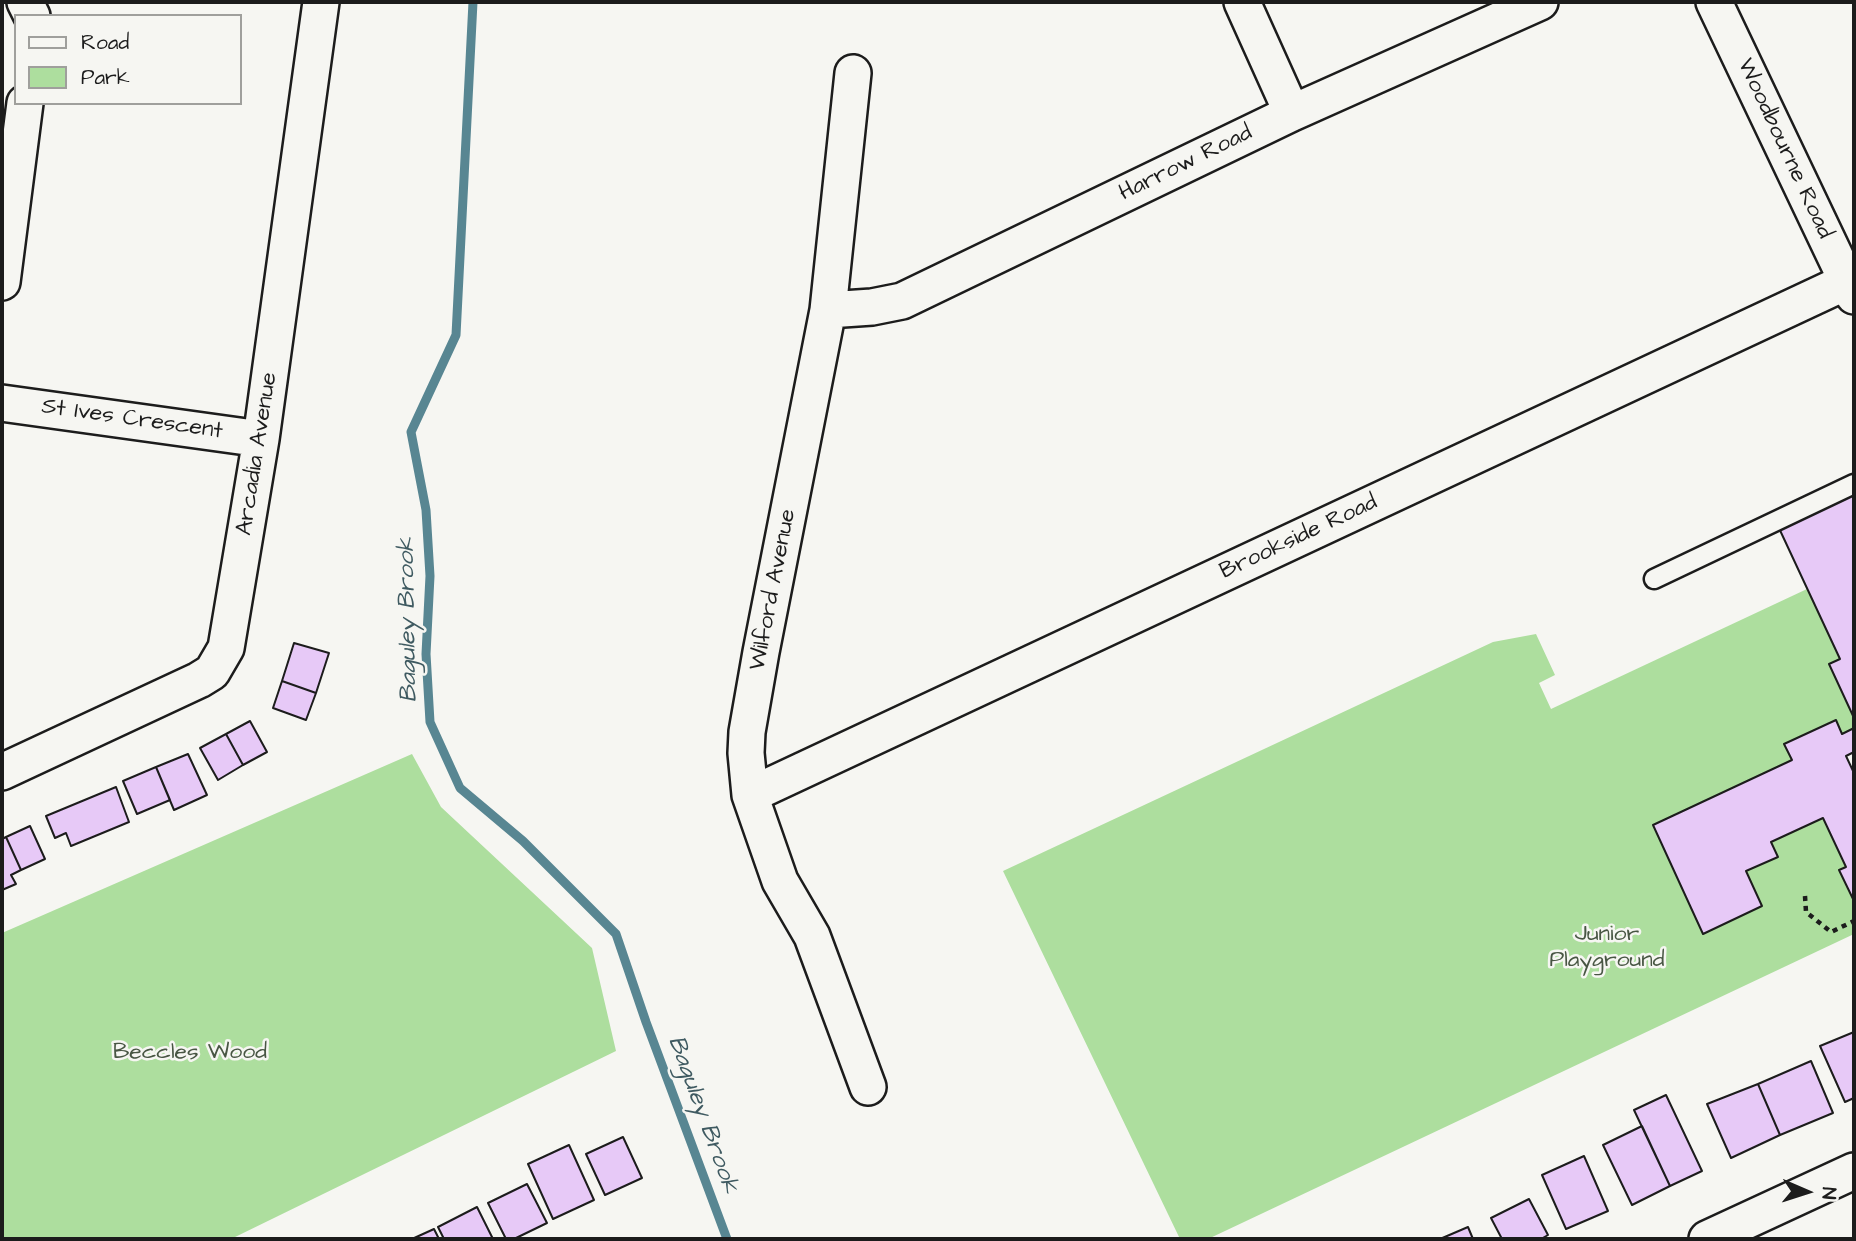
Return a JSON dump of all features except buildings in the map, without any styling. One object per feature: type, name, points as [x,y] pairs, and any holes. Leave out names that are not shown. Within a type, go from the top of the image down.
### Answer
[{"type":"street","name":"Arcadia Avenue","points":[[2,772],[199,680],[212,672],[226,648],[261,439],[321,2]]},
{"type":"street","points":[[1242,2],[1292,113]]},
{"type":"street","name":"Harrow Road","points":[[828,310],[872,307],[902,301],[1292,113],[1540,2]]},
{"type":"street","name":"Woodbourne Road","points":[[1714,2],[1852,285]]},
{"type":"street","name":"Wilford Avenue","points":[[853,73],[828,310],[752,703],[746,753],[750,795],[780,881],[803,919],[819,953],[868,1087]]},
{"type":"street","points":[[2,282],[25,105]]},
{"type":"street","name":"Brookside Road","points":[[750,795],[1852,285]]},
{"type":"street","name":"St Ives Crescent","points":[[2,403],[261,439]]},
{"type":"street","points":[[1707,1239],[1854,1171]]},
{"type":"lane","points":[[1654,579],[1854,484]]},
{"type":"path","points":[[1805,896],[1806,912],[1831,932],[1854,921]]},
{"type":"green space","name":"Junior Playground","points":[[1807,589],[1840,659],[1829,664],[1854,718],[1854,728],[1842,734],[1785,745],[1792,760],[1653,825],[1704,934],[1762,906],[1746,871],[1777,857],[1771,842],[1823,818],[1846,867],[1839,870],[1854,901],[1854,934],[1208,1239],[1180,1239],[1003,871],[1493,642],[1536,634],[1555,675],[1539,683],[1551,709]]},
{"type":"green space","name":"Beccles Wood","points":[[412,754],[441,807],[592,948],[616,1051],[231,1239],[2,1239],[2,933]]},
{"type":"waterway","name":"Baguley Brook","points":[[473,2],[456,335],[411,432],[426,510],[430,576],[426,654],[430,722],[460,788],[523,841],[616,934],[727,1239]]}]
